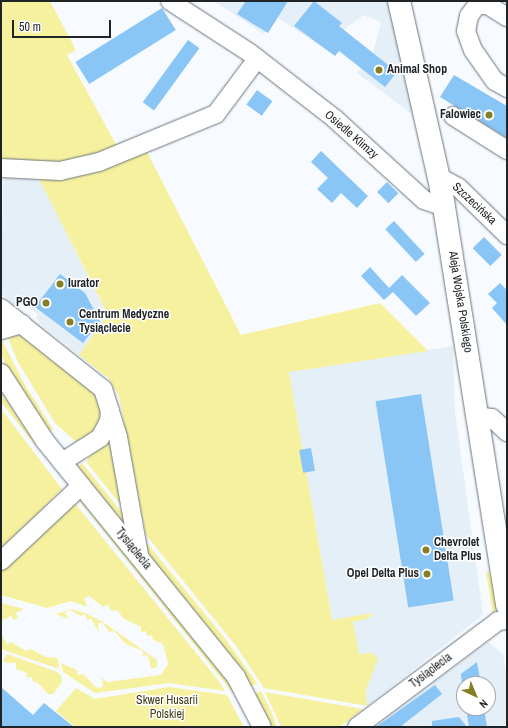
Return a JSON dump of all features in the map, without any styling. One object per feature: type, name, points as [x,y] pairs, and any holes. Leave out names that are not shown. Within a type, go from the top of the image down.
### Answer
[{"type":"main road","name":"Aleja Wojska Polskiego","points":[[399,1],[440,177],[507,605]]},
{"type":"street","name":"Osiedle Klimzy","points":[[170,1],[257,59],[335,119],[424,200],[444,207]]},
{"type":"street","points":[[507,17],[488,5],[477,5],[469,16],[466,31],[473,50],[495,81],[507,88]]},
{"type":"street","points":[[1,168],[60,171],[99,162],[216,114],[257,59]]},
{"type":"street","points":[[453,116],[507,150]]},
{"type":"street","name":"Szczecińska","points":[[440,177],[458,187],[506,231]]},
{"type":"street","points":[[1,308],[98,383],[110,410],[134,519],[138,555]]},
{"type":"street","points":[[1,330],[22,324]]},
{"type":"street","name":"Tysiąclecia","points":[[1,373],[26,416],[236,677],[262,727]]},
{"type":"street","points":[[62,462],[100,438],[108,426],[110,410]]},
{"type":"street","points":[[477,416],[492,418],[507,432]]},
{"type":"street","points":[[1,561],[81,486]]},
{"type":"street","name":"Tysiąclecia","points":[[357,727],[498,621],[507,620]]},
{"type":"shaded area","points":[[214,1],[387,1],[414,112],[410,113],[357,73],[373,53],[381,22],[364,15],[347,27],[328,51],[275,16],[264,34]]},
{"type":"shaded area","points":[[37,175],[108,316],[79,355],[45,328],[36,318],[38,315],[21,301],[14,305],[1,293],[3,179]]},
{"type":"shaded area","points":[[453,346],[455,412],[483,615],[367,706],[332,620],[289,372]]},
{"type":"shaded area","points":[[488,642],[503,654],[507,680],[507,727],[374,727]]},
{"type":"green space","points":[[1,1],[50,1],[76,50],[67,55],[119,150],[52,168],[11,159],[1,160]]},
{"type":"green space","points":[[145,148],[241,335],[380,303],[428,351],[289,372],[332,620],[372,613],[370,618],[353,622],[359,654],[373,653],[378,659],[366,690],[367,706],[264,688],[236,646],[146,535],[119,397],[109,379],[79,355],[108,315],[37,175]]},
{"type":"green space","points":[[16,331],[95,391],[103,415],[94,433],[76,442],[55,423],[18,362],[8,338],[9,332]]},
{"type":"green space","points":[[1,338],[25,385],[53,429],[48,433],[8,370],[1,354]]},
{"type":"green space","points":[[1,392],[37,443],[35,445],[1,402]]},
{"type":"green space","points":[[1,409],[62,489],[1,550]]},
{"type":"green space","points":[[111,440],[129,515],[87,463],[88,458]]},
{"type":"green space","points":[[82,463],[125,516],[128,531],[77,467]]},
{"type":"green space","points":[[83,499],[220,669],[237,693],[233,693],[79,500]]},
{"type":"green space","points":[[73,501],[218,680],[225,691],[169,683],[95,693],[63,672],[61,663],[77,670],[78,675],[83,674],[97,688],[103,687],[102,678],[107,682],[161,675],[168,664],[163,644],[153,640],[152,635],[147,636],[146,631],[141,632],[141,627],[124,619],[117,610],[111,611],[108,605],[103,607],[89,596],[84,598],[87,607],[71,601],[47,608],[1,595],[1,571],[6,564]]},
{"type":"green space","points":[[142,537],[224,637],[257,683],[251,687],[151,559]]},
{"type":"green space","points":[[489,571],[498,605],[493,614],[486,572]]},
{"type":"green space","points":[[1,603],[24,609],[16,613],[18,618],[14,620],[11,616],[1,621]]},
{"type":"green space","points":[[71,609],[85,613],[103,622],[157,660],[157,667],[151,669],[148,655],[143,656],[143,651],[126,644],[114,631],[109,632],[103,623],[98,623],[99,633],[91,618],[87,620],[85,614],[80,616],[71,610],[65,612],[68,619],[56,614]]},
{"type":"green space","points":[[1,634],[7,644],[11,642],[26,651],[31,649],[46,657],[58,658],[59,669],[1,649]]},
{"type":"green space","points":[[7,654],[55,671],[61,675],[62,682],[53,694],[48,694],[37,682],[33,682],[32,677],[27,678],[27,673],[16,669],[16,663],[6,663],[3,660]]},
{"type":"green space","name":"Skwer Husarii Polskiej","points":[[169,687],[227,695],[244,727],[75,727],[56,711],[76,688],[95,699]]},
{"type":"green space","points":[[261,691],[277,727],[270,727],[255,694]]},
{"type":"green space","points":[[265,692],[363,709],[340,727],[281,727]]},
{"type":"building","points":[[246,1],[288,1],[268,33],[237,14]]},
{"type":"building","points":[[314,1],[342,23],[339,26],[397,72],[385,87],[339,51],[335,56],[294,26]]},
{"type":"building","points":[[162,8],[176,30],[89,84],[75,62]]},
{"type":"building","points":[[188,40],[199,48],[154,111],[143,102]]},
{"type":"building","name":"Falowiec","points":[[454,75],[507,106],[507,138],[440,97]]},
{"type":"building","points":[[257,90],[272,101],[262,116],[246,105]]},
{"type":"building","points":[[321,151],[368,196],[357,208],[341,193],[332,203],[317,189],[328,178],[311,162]]},
{"type":"building","points":[[387,182],[398,193],[388,203],[377,192]]},
{"type":"building","points":[[394,221],[425,254],[416,262],[385,229]]},
{"type":"building","points":[[484,237],[502,255],[490,266],[473,248]]},
{"type":"building","points":[[370,267],[389,288],[402,275],[430,303],[416,316],[393,292],[384,300],[361,276]]},
{"type":"building","points":[[60,274],[85,293],[100,321],[83,343],[35,307]]},
{"type":"building","points":[[500,283],[507,290],[507,325],[492,308],[497,303],[488,294]]},
{"type":"building","points":[[421,394],[454,600],[408,608],[376,401]]},
{"type":"building","points":[[311,448],[315,471],[303,473],[299,450]]},
{"type":"building","points":[[477,662],[480,676],[461,676],[461,674]]},
{"type":"building","points":[[435,685],[442,694],[400,727],[376,727]]},
{"type":"building","points":[[1,687],[33,715],[44,703],[74,727],[1,727]]},
{"type":"building","points":[[467,716],[485,716],[487,727],[469,727]]},
{"type":"building","points":[[459,717],[467,727],[432,727],[432,721]]},
{"type":"place","name":"Animal Shop","points":[[379,70]]},
{"type":"place","name":"Falowiec","points":[[489,115]]},
{"type":"place","name":"Iurator","points":[[60,284]]},
{"type":"place","name":"PGO","points":[[46,303]]},
{"type":"place","name":"Centrum Medyczne Tysiąclecie","points":[[70,322]]},
{"type":"place","name":"Chevrolet Delta Plus","points":[[426,550]]},
{"type":"place","name":"Opel Delta Plus","points":[[427,574]]}]
